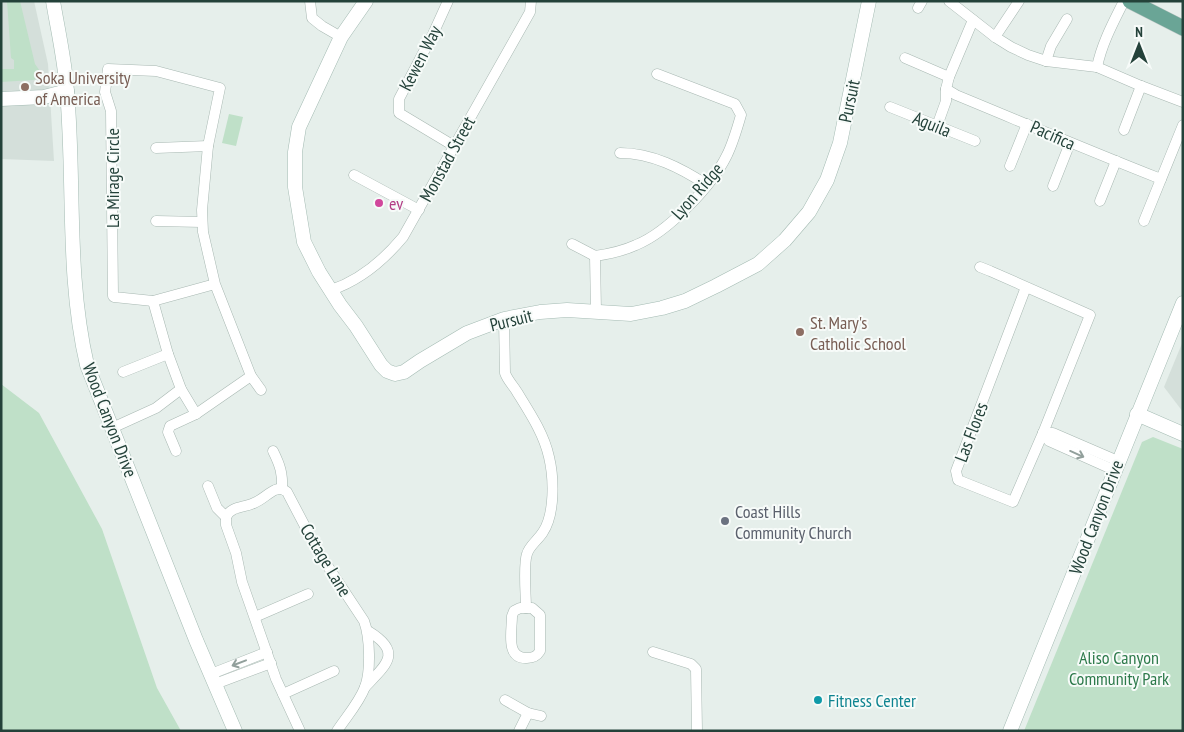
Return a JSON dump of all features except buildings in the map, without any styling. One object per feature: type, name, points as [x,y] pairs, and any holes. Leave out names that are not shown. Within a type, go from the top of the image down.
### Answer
[{"type":"main road","points":[[1130,1],[1183,28]]},
{"type":"street","name":"Wood Canyon Drive","points":[[53,1],[67,91],[75,276],[79,322],[87,365],[235,731]]},
{"type":"street","points":[[310,1],[312,18],[322,26],[341,36]]},
{"type":"street","name":"Pursuit","points":[[366,1],[341,36],[298,127],[295,152],[295,187],[304,242],[330,290],[381,365],[387,371],[395,374],[404,372],[433,352],[467,333],[504,319],[540,312],[567,310],[631,314],[662,308],[684,301],[758,264],[785,240],[809,212],[827,180],[840,143],[869,1]]},
{"type":"street","name":"Kewen Way","points":[[448,1],[399,99],[400,113],[454,146]]},
{"type":"street","name":"Monstad Street","points":[[330,290],[347,284],[368,271],[388,254],[403,237],[530,12],[531,1]]},
{"type":"street","points":[[995,36],[1019,1]]},
{"type":"street","points":[[1097,67],[1107,34],[1124,1]]},
{"type":"street","points":[[953,2],[973,20],[1011,47],[1046,62],[1097,67],[1183,102]]},
{"type":"street","points":[[1046,62],[1051,46],[1067,19]]},
{"type":"street","points":[[937,126],[946,101],[949,77],[973,20]]},
{"type":"street","points":[[905,58],[949,77]]},
{"type":"street","name":"La Mirage Circle","points":[[153,301],[114,298],[112,294],[111,111],[105,92],[108,69],[156,71],[220,88],[208,146],[202,222],[215,284],[251,376],[261,390]]},
{"type":"street","name":"Lyon Ridge","points":[[595,256],[617,252],[637,245],[657,234],[685,209],[707,185],[727,156],[741,115],[735,104],[657,74]]},
{"type":"street","points":[[1124,130],[1141,86]]},
{"type":"street","name":"Pacifica","points":[[946,90],[1070,143],[1161,179]]},
{"type":"street","points":[[1,93],[67,91]]},
{"type":"street","points":[[1,99],[44,97],[67,91]]},
{"type":"street","name":"Aguila","points":[[890,107],[975,141]]},
{"type":"street","points":[[1010,166],[1027,124]]},
{"type":"street","points":[[1144,221],[1183,125]]},
{"type":"street","points":[[1053,186],[1070,143]]},
{"type":"street","points":[[156,148],[208,146]]},
{"type":"street","points":[[620,153],[634,153],[668,163],[707,185]]},
{"type":"street","points":[[1100,202],[1116,161]]},
{"type":"street","points":[[354,175],[419,210]]},
{"type":"street","points":[[156,221],[202,222]]},
{"type":"street","points":[[572,244],[595,256],[596,311]]},
{"type":"street","name":"Las Flores","points":[[980,266],[1090,316],[1013,502],[958,480],[956,471],[1026,287]]},
{"type":"street","points":[[196,414],[181,388],[168,354],[153,301],[215,284]]},
{"type":"street","name":"Wood Canyon Drive","points":[[1010,731],[1183,303]]},
{"type":"street","points":[[504,319],[505,373],[542,434],[552,474],[552,498],[549,521],[527,554],[525,566],[526,608]]},
{"type":"street","points":[[122,372],[168,354]]},
{"type":"street","points":[[176,451],[168,432],[170,426],[196,414],[251,376]]},
{"type":"street","points":[[112,428],[156,408],[181,388]]},
{"type":"street","points":[[1137,414],[1183,434]]},
{"type":"street","points":[[1043,433],[1054,433],[1116,466]]},
{"type":"street","points":[[273,452],[281,466],[283,477],[282,489],[274,490],[257,502],[228,512],[226,524],[236,553],[242,582],[267,652],[300,731]]},
{"type":"street","points":[[208,486],[217,508],[226,517]]},
{"type":"street","name":"Cottage Lane","points":[[282,489],[287,492],[319,553],[364,621],[368,631],[369,644],[365,687]]},
{"type":"street","name":"Cottage Lane","points":[[255,617],[308,594]]},
{"type":"street","points":[[526,608],[532,608],[540,615],[540,651],[537,656],[531,658],[516,656],[512,650],[512,616],[514,611],[526,608]]},
{"type":"street","name":"Cottage Lane","points":[[336,730],[365,687],[388,661],[389,653],[387,646],[382,639],[368,631]]},
{"type":"street","points":[[213,679],[267,652]]},
{"type":"street","points":[[652,652],[691,664],[696,669],[697,731]]},
{"type":"street","points":[[213,679],[271,663]]},
{"type":"street","points":[[283,694],[334,671]]},
{"type":"street","points":[[505,700],[528,714],[541,716]]},
{"type":"street","points":[[519,731],[528,714]]},
{"type":"shaded area","name":"Soka University of America","points":[[1,1],[34,1],[48,64],[54,161],[1,159]]},
{"type":"shaded area","points":[[1183,341],[1183,412],[1164,387]]},
{"type":"green space","points":[[7,1],[20,1],[35,64],[42,74],[39,78],[1,82],[1,69],[14,69],[14,60],[11,58]]},
{"type":"green space","points":[[229,114],[243,117],[236,146],[222,143]]},
{"type":"green space","points":[[1,384],[39,413],[102,529],[157,688],[181,731],[1,731]]},
{"type":"green space","name":"Aliso Canyon Community Park","points":[[1153,437],[1183,449],[1183,731],[1024,731],[1142,442]]},
{"type":"place","name":"Soka University of America","points":[[25,87]]},
{"type":"place","name":"ev","points":[[379,203]]},
{"type":"place","name":"St. Mary's Catholic School","points":[[800,332]]},
{"type":"place","name":"Coast Hills Community Church","points":[[725,521]]},
{"type":"place","name":"Fitness Center","points":[[818,700]]}]
